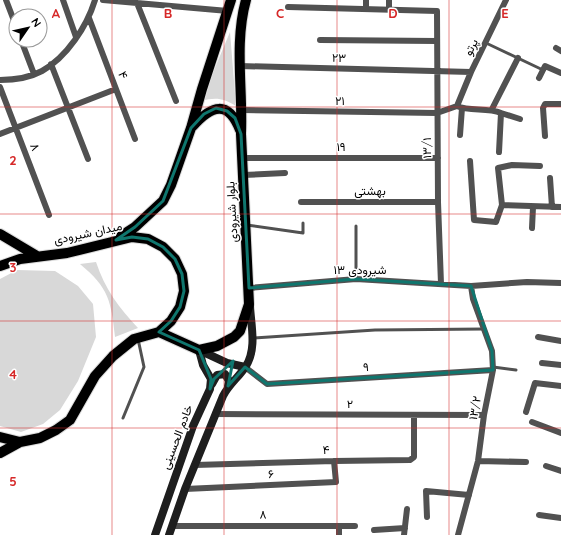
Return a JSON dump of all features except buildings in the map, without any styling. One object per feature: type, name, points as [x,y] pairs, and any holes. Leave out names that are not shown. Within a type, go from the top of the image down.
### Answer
[{"type":"main road","points":[[116,240],[135,227],[163,201],[191,128],[231,0]]},
{"type":"main road","name":"بلوار شیرودی","points":[[199,350],[217,346],[234,337],[240,330],[249,304],[241,134],[242,110],[240,66],[240,31],[246,0]]},
{"type":"main road","points":[[191,128],[204,114],[216,108],[227,111],[235,118],[241,134]]},
{"type":"main road","points":[[0,234],[37,256]]},
{"type":"main road","name":"میدان شیرودی","points":[[0,266],[20,258],[66,253],[132,237],[148,239],[163,247],[175,259],[182,274],[182,296],[180,307],[172,321],[159,332],[134,339],[113,356],[95,376],[70,420],[56,430],[40,438],[20,442],[0,437]]},
{"type":"main road","points":[[170,535],[185,489],[215,414],[228,386],[245,367],[251,357],[253,338],[249,304]]},
{"type":"main road","points":[[159,332],[227,363],[245,367]]},
{"type":"main road","points":[[199,350],[203,365],[211,379],[210,388]]},
{"type":"main road","name":"خادم الحسینی","points":[[155,535],[193,426],[214,379],[221,374],[228,377],[228,386]]},
{"type":"main road","points":[[0,453],[20,442]]},
{"type":"street","points":[[63,0],[76,38]]},
{"type":"street","points":[[0,80],[25,78],[51,64],[76,38],[89,18],[95,0]]},
{"type":"street","points":[[102,0],[228,11]]},
{"type":"street","points":[[366,0],[366,9]]},
{"type":"street","points":[[288,7],[389,10],[389,0]]},
{"type":"street","name":"پرتو","points":[[460,135],[460,107],[471,72],[506,0]]},
{"type":"street","points":[[137,3],[176,101]]},
{"type":"street","name":"۱۳/۱","points":[[389,10],[437,11],[438,202],[441,284]]},
{"type":"street","name":"۴","points":[[89,18],[135,139]]},
{"type":"street","points":[[320,40],[437,41]]},
{"type":"street","points":[[24,48],[34,74]]},
{"type":"street","points":[[492,110],[518,58]]},
{"type":"street","points":[[51,64],[88,159]]},
{"type":"street","name":"۲۳","points":[[240,66],[471,72]]},
{"type":"street","points":[[539,78],[545,66],[561,73]]},
{"type":"street","name":"۸","points":[[0,87],[49,215]]},
{"type":"street","points":[[0,134],[116,89]]},
{"type":"street","points":[[545,136],[543,108],[545,104],[561,104]]},
{"type":"street","points":[[437,113],[460,107],[492,110],[520,119]]},
{"type":"street","name":"۲۱","points":[[242,110],[437,113]]},
{"type":"street","points":[[500,152],[501,113]]},
{"type":"street","name":"۱۹","points":[[243,158],[438,158]]},
{"type":"street","points":[[470,161],[474,220],[496,222],[502,205],[498,168],[512,165],[540,166]]},
{"type":"street","points":[[243,175],[285,173]]},
{"type":"street","points":[[550,178],[552,207]]},
{"type":"street","name":"بهشتی","points":[[301,202],[438,202]]},
{"type":"street","points":[[502,205],[561,208]]},
{"type":"street","points":[[532,228],[533,207]]},
{"type":"street","name":"شیرودی ۱۳","points":[[249,288],[356,279],[471,286],[527,282],[561,283]]},
{"type":"street","name":"۱۳/۲","points":[[458,535],[478,461],[484,415],[493,369],[492,351],[473,299],[471,286]]},
{"type":"street","points":[[538,337],[561,341]]},
{"type":"street","points":[[542,363],[561,365]]},
{"type":"street","name":"۹","points":[[245,367],[267,384],[493,369]]},
{"type":"street","points":[[526,412],[535,382],[561,386]]},
{"type":"street","name":"۲","points":[[215,414],[414,416],[484,415]]},
{"type":"street","name":"۴","points":[[195,465],[412,459],[414,457],[414,416]]},
{"type":"street","points":[[532,422],[561,433]]},
{"type":"street","name":"۶","points":[[185,489],[336,482],[334,461]]},
{"type":"street","points":[[478,461],[526,462]]},
{"type":"street","points":[[546,466],[561,471]]},
{"type":"street","points":[[427,517],[426,490],[469,495]]},
{"type":"street","points":[[374,530],[405,532],[407,509]]},
{"type":"street","points":[[539,515],[561,518]]},
{"type":"street","name":"۸","points":[[172,526],[355,526]]},
{"type":"street","points":[[339,526],[339,535]]},
{"type":"lane","points":[[486,43],[544,70]]},
{"type":"lane","points":[[246,225],[302,233],[303,223]]},
{"type":"lane","points":[[356,226],[356,279]]},
{"type":"lane","points":[[253,338],[375,330],[484,329]]},
{"type":"lane","points":[[123,418],[144,367],[138,338]]},
{"type":"lane","points":[[493,369],[516,370]]},
{"type":"highlighted area","points":[[216,108],[227,111],[235,118],[241,134],[249,288],[356,279],[471,286],[492,351],[493,370],[267,384],[245,367],[228,386],[233,361],[214,379],[210,389],[211,379],[199,350],[159,332],[171,321],[180,307],[184,291],[182,274],[175,259],[163,247],[148,239],[132,237],[116,240],[135,227],[163,201],[191,128],[204,114]]},
{"type":"shaded area","points":[[230,32],[236,106],[219,99],[201,101]]},
{"type":"shaded area","points":[[96,262],[113,298],[138,328],[115,337],[112,314],[107,296],[97,280],[80,264]]},
{"type":"shaded area","points":[[17,270],[55,271],[78,286],[93,304],[96,337],[78,381],[60,410],[43,424],[21,432],[0,426],[0,279]]}]
